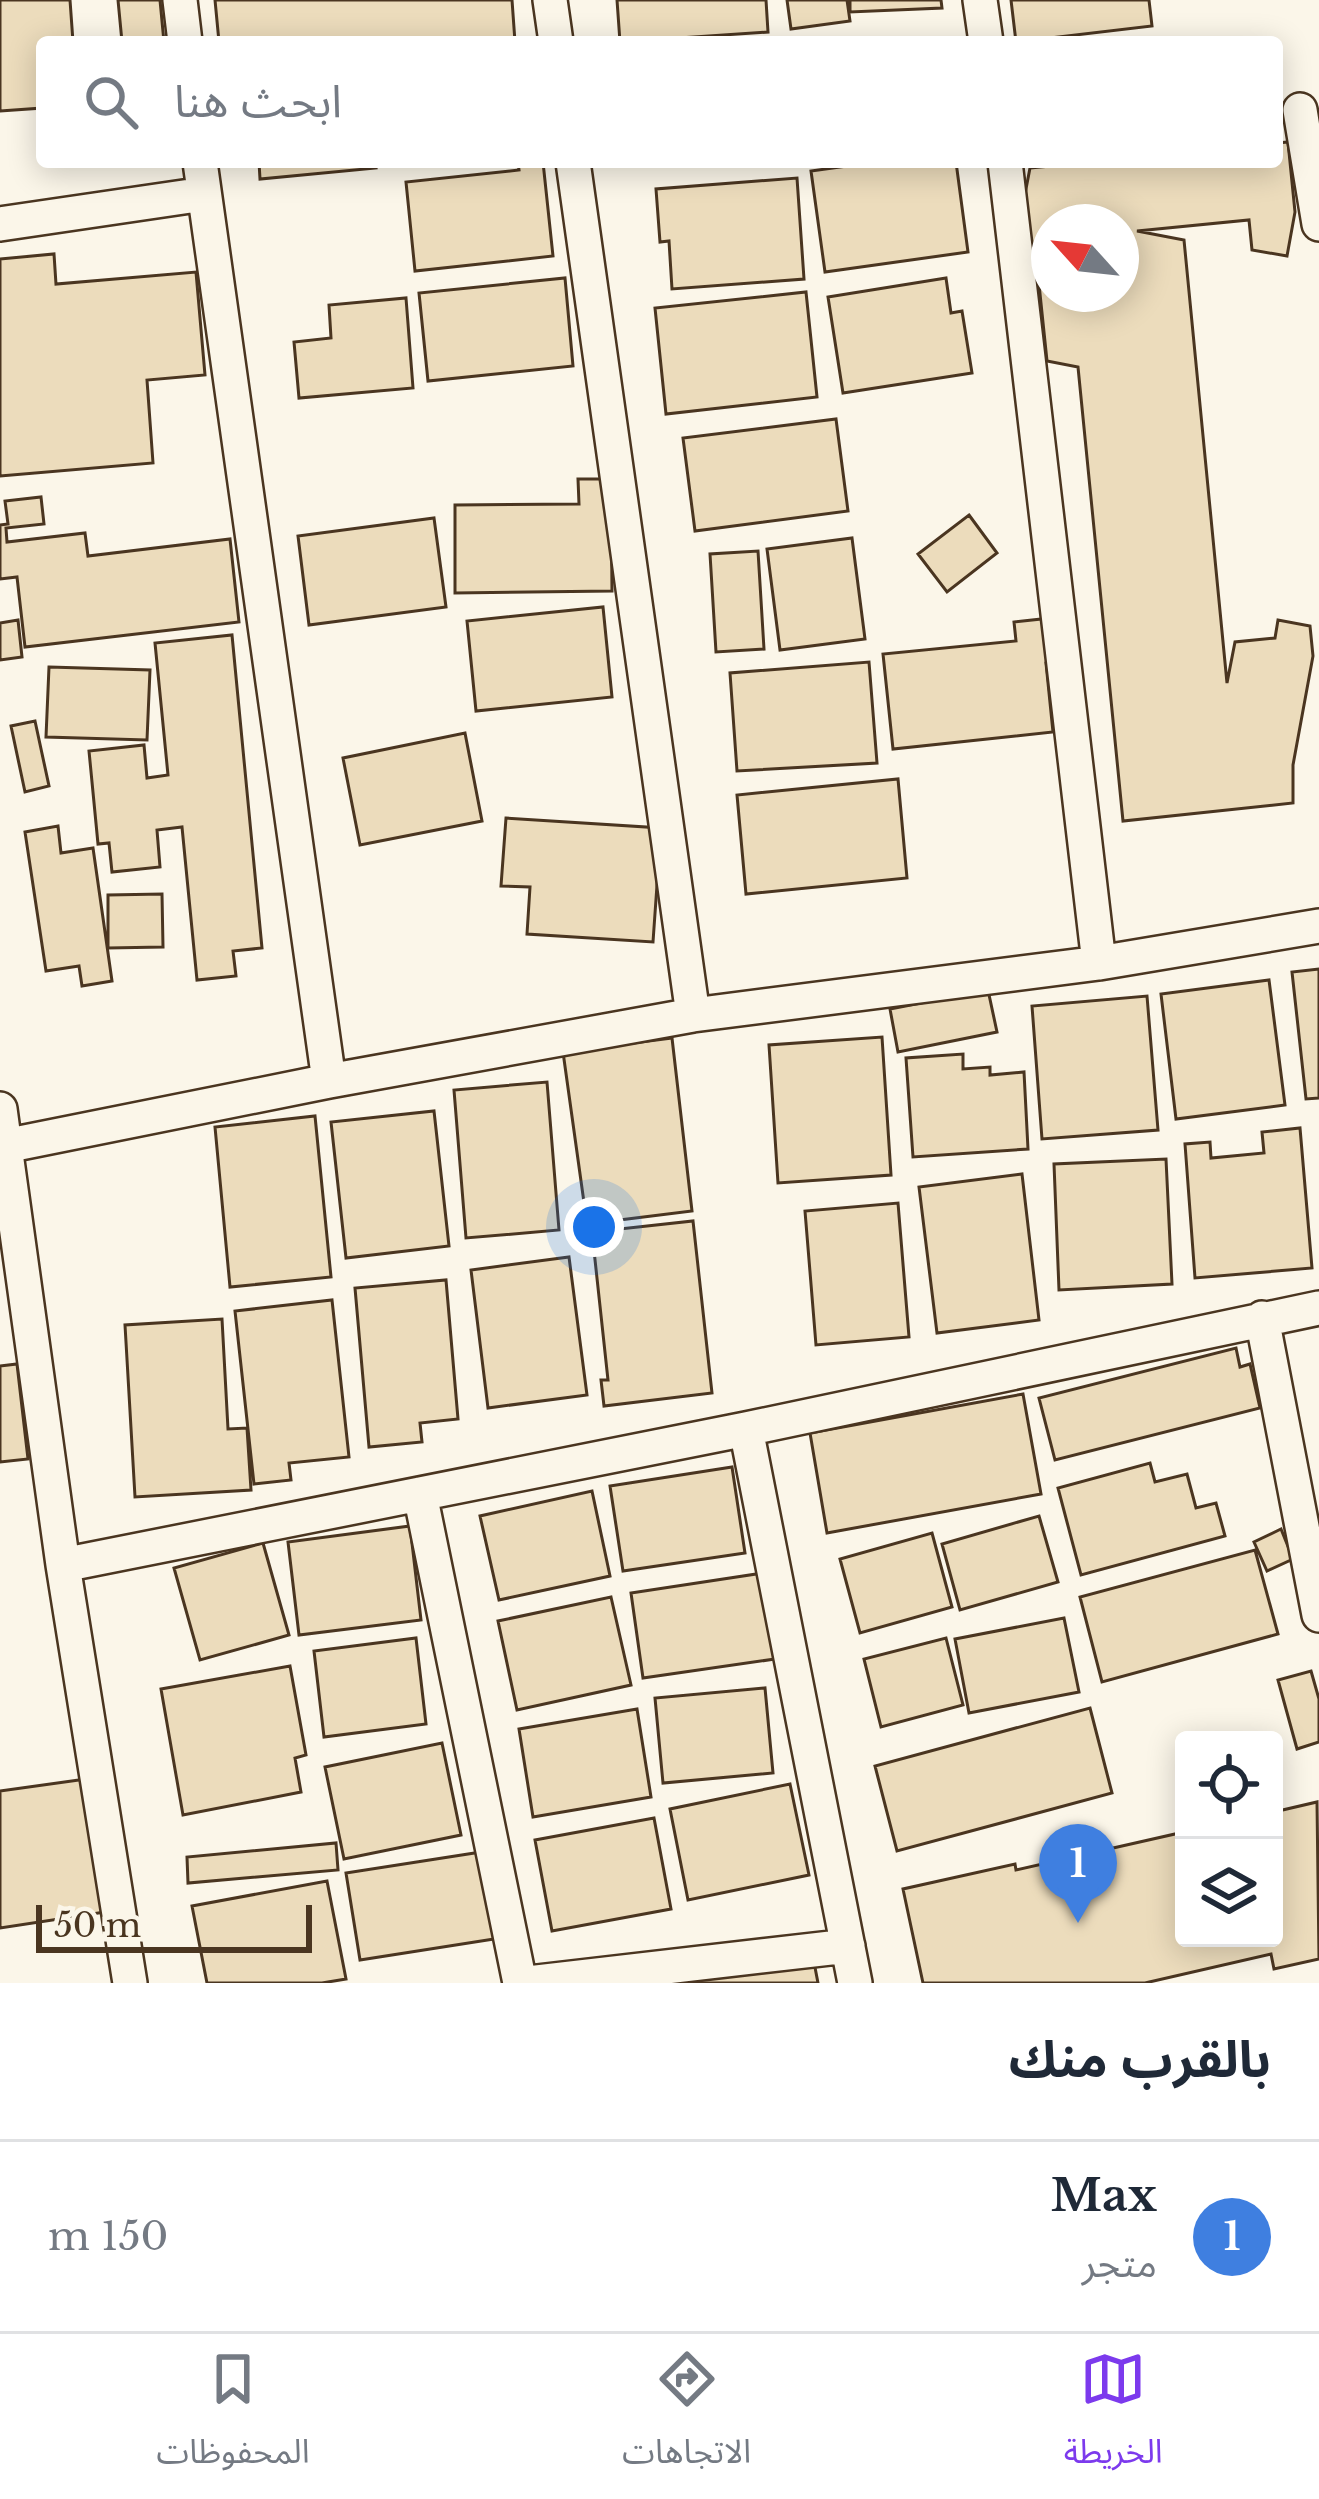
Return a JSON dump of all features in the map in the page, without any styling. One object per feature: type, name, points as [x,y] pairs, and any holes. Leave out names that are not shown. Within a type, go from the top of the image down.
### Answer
[{"type":"street","points":[[180,0],[184,36]]},
{"type":"street","points":[[550,0],[555,36]]},
{"type":"street","points":[[980,0],[985,36]]},
{"type":"street","points":[[1299,110],[1319,224]]},
{"type":"street","points":[[574,168],[693,1015]]},
{"type":"street","points":[[1006,168],[1100,962]]},
{"type":"street","points":[[0,224],[202,178],[329,1081]]},
{"type":"street","points":[[5,1146],[693,1015],[1100,962],[1319,926]]},
{"type":"street","points":[[0,1109],[63,1565],[130,1983]]},
{"type":"street","points":[[63,1565],[746,1429],[1319,1307]]},
{"type":"street","points":[[1262,1318],[1319,1615]]},
{"type":"street","points":[[746,1429],[855,1983]]},
{"type":"street","points":[[420,1495],[524,1983],[848,1946]]},
{"type":"building","points":[[0,0],[70,0],[73,36],[36,36],[36,108],[0,111]]},
{"type":"building","points":[[118,0],[160,0],[163,36],[121,36]]},
{"type":"building","points":[[215,0],[512,0],[515,36],[218,36]]},
{"type":"building","points":[[617,0],[766,0],[768,32],[620,36]]},
{"type":"building","points":[[787,0],[847,0],[850,21],[791,29]]},
{"type":"building","points":[[850,0],[941,0],[942,8],[850,12]]},
{"type":"building","points":[[1011,0],[1149,0],[1152,26],[1067,36],[1015,36]]},
{"type":"building","points":[[1283,142],[1288,142],[1295,212],[1287,256],[1252,250],[1249,220],[1139,231],[1139,204],[1031,204],[1031,249],[1025,194],[1030,168],[1283,168]]},
{"type":"building","points":[[259,168],[376,168],[260,179]]},
{"type":"building","points":[[544,168],[553,256],[415,271],[406,182]]},
{"type":"building","points":[[957,168],[968,252],[825,272],[811,171]]},
{"type":"building","points":[[797,178],[804,279],[672,289],[669,241],[660,242],[656,189]]},
{"type":"building","points":[[1139,231],[1184,240],[1227,683],[1235,642],[1275,638],[1278,620],[1310,626],[1313,656],[1293,765],[1293,803],[1123,821],[1078,367],[1047,361],[1042,312],[1139,312]]},
{"type":"building","points":[[54,254],[56,284],[196,272],[205,375],[147,380],[153,463],[0,476],[0,259]]},
{"type":"building","points":[[565,278],[573,366],[428,381],[419,293]]},
{"type":"building","points":[[946,278],[951,313],[962,311],[972,373],[843,393],[828,297]]},
{"type":"building","points":[[806,292],[817,397],[666,414],[655,308]]},
{"type":"building","points":[[406,298],[413,388],[299,398],[294,342],[331,338],[329,305]]},
{"type":"building","points":[[836,419],[848,511],[695,531],[683,438]]},
{"type":"building","points":[[578,479],[611,479],[612,591],[455,593],[455,505],[579,504]]},
{"type":"building","points":[[41,497],[44,524],[6,528],[7,542],[85,533],[88,556],[230,539],[239,622],[25,647],[17,577],[0,579],[0,525],[8,524],[5,501]]},
{"type":"building","points":[[969,515],[997,553],[947,592],[918,554]]},
{"type":"building","points":[[434,518],[446,607],[309,625],[298,536]]},
{"type":"building","points":[[852,538],[865,639],[780,650],[767,549]]},
{"type":"building","points":[[758,551],[764,649],[716,652],[710,554]]},
{"type":"building","points":[[603,607],[612,697],[476,711],[467,621]]},
{"type":"building","points":[[1051,618],[1056,662],[1046,663],[1053,732],[893,749],[883,654],[1016,641],[1014,622]]},
{"type":"building","points":[[18,620],[22,657],[0,660],[0,623]]},
{"type":"building","points":[[232,635],[262,948],[233,951],[236,976],[197,980],[182,827],[157,830],[160,867],[112,872],[109,843],[98,844],[89,751],[144,745],[147,778],[168,775],[155,643]]},
{"type":"building","points":[[869,662],[877,763],[737,771],[730,673]]},
{"type":"building","points":[[49,667],[150,670],[147,740],[46,737]]},
{"type":"building","points":[[35,721],[49,786],[25,792],[11,726]]},
{"type":"building","points":[[465,733],[482,821],[360,845],[343,758]]},
{"type":"building","points":[[898,779],[907,878],[746,894],[737,795]]},
{"type":"building","points":[[506,818],[661,828],[653,942],[527,934],[530,887],[501,886]]},
{"type":"building","points":[[58,826],[61,853],[93,848],[112,981],[82,986],[79,966],[46,971],[25,832]]},
{"type":"building","points":[[162,894],[163,947],[108,948],[108,895]]},
{"type":"building","points":[[1319,969],[1319,1098],[1306,1099],[1292,972]]},
{"type":"building","points":[[1269,980],[1285,1105],[1176,1119],[1161,994]]},
{"type":"building","points":[[988,990],[997,1032],[898,1052],[890,1009]]},
{"type":"building","points":[[1147,996],[1158,1130],[1042,1139],[1032,1006]]},
{"type":"building","points":[[882,1037],[891,1175],[778,1183],[769,1045]]},
{"type":"building","points":[[672,1038],[692,1211],[587,1224],[563,1052]]},
{"type":"building","points":[[963,1054],[963,1069],[990,1067],[990,1075],[1024,1072],[1028,1149],[913,1157],[906,1058]]},
{"type":"building","points":[[547,1082],[559,1230],[466,1238],[454,1090]]},
{"type":"building","points":[[434,1111],[449,1246],[346,1258],[331,1122]]},
{"type":"building","points":[[315,1116],[331,1277],[230,1287],[215,1127]]},
{"type":"building","points":[[1300,1128],[1312,1268],[1195,1278],[1185,1144],[1210,1142],[1211,1158],[1264,1153],[1262,1132]]},
{"type":"building","points":[[1166,1159],[1172,1284],[1059,1290],[1054,1164]]},
{"type":"building","points":[[1022,1174],[1039,1320],[937,1333],[919,1187]]},
{"type":"building","points":[[898,1203],[909,1337],[816,1345],[805,1211]]},
{"type":"building","points":[[693,1221],[712,1393],[604,1406],[601,1380],[608,1380],[592,1232]]},
{"type":"building","points":[[569,1257],[587,1395],[488,1408],[471,1270]]},
{"type":"building","points":[[446,1280],[458,1419],[420,1423],[422,1442],[369,1447],[355,1288]]},
{"type":"building","points":[[332,1300],[349,1457],[289,1463],[291,1480],[254,1484],[235,1311]]},
{"type":"building","points":[[222,1319],[228,1429],[247,1428],[251,1490],[135,1497],[125,1325]]},
{"type":"building","points":[[1236,1348],[1240,1367],[1250,1364],[1260,1408],[1055,1460],[1039,1398]]},
{"type":"building","points":[[17,1364],[28,1459],[0,1462],[0,1366]]},
{"type":"building","points":[[1023,1394],[1041,1494],[827,1533],[810,1433]]},
{"type":"building","points":[[1150,1463],[1155,1482],[1187,1474],[1196,1508],[1216,1503],[1225,1536],[1081,1575],[1058,1488]]},
{"type":"building","points":[[732,1467],[745,1553],[623,1571],[610,1486]]},
{"type":"building","points":[[592,1491],[610,1576],[499,1600],[480,1516]]},
{"type":"building","points":[[1039,1516],[1058,1582],[960,1610],[942,1544]]},
{"type":"building","points":[[410,1526],[421,1620],[299,1635],[288,1542]]},
{"type":"building","points":[[1281,1529],[1293,1559],[1267,1571],[1254,1542]]},
{"type":"building","points":[[932,1533],[952,1607],[860,1633],[840,1559]]},
{"type":"building","points":[[263,1543],[289,1635],[200,1660],[174,1568]]},
{"type":"building","points":[[1255,1550],[1278,1634],[1102,1682],[1080,1597]]},
{"type":"building","points":[[763,1573],[775,1659],[643,1678],[631,1593]]},
{"type":"building","points":[[611,1597],[631,1685],[517,1710],[498,1621]]},
{"type":"building","points":[[1064,1618],[1079,1692],[969,1713],[955,1639]]},
{"type":"building","points":[[416,1638],[426,1724],[324,1737],[314,1651]]},
{"type":"building","points":[[946,1638],[963,1705],[881,1727],[864,1659]]},
{"type":"building","points":[[290,1666],[306,1755],[295,1758],[301,1792],[183,1815],[161,1689]]},
{"type":"building","points":[[1311,1671],[1319,1699],[1319,1742],[1297,1749],[1278,1680]]},
{"type":"building","points":[[765,1688],[773,1773],[663,1783],[655,1698]]},
{"type":"building","points":[[1090,1708],[1112,1793],[897,1851],[875,1766]]},
{"type":"building","points":[[637,1709],[651,1797],[533,1817],[519,1729]]},
{"type":"building","points":[[442,1743],[461,1835],[344,1859],[325,1767]]},
{"type":"building","points":[[86,1779],[105,1912],[0,1928],[0,1791]]},
{"type":"building","points":[[790,1784],[809,1875],[688,1900],[670,1809]]},
{"type":"building","points":[[1317,1802],[1319,1959],[1274,1969],[1271,1954],[1145,1983],[923,1983],[903,1889],[1015,1864],[1016,1870],[1175,1834],[1175,1947],[1283,1947],[1283,1810]]},
{"type":"building","points":[[654,1818],[671,1909],[552,1931],[535,1840]]},
{"type":"building","points":[[336,1843],[338,1870],[188,1883],[187,1857]]},
{"type":"building","points":[[481,1852],[494,1939],[360,1960],[346,1873]]},
{"type":"building","points":[[327,1881],[346,1979],[207,1983],[192,1906]]},
{"type":"building","points":[[813,1957],[818,1983],[680,1983]]},
{"type":"place","name":"Max","points":[[1078,1923]]}]
